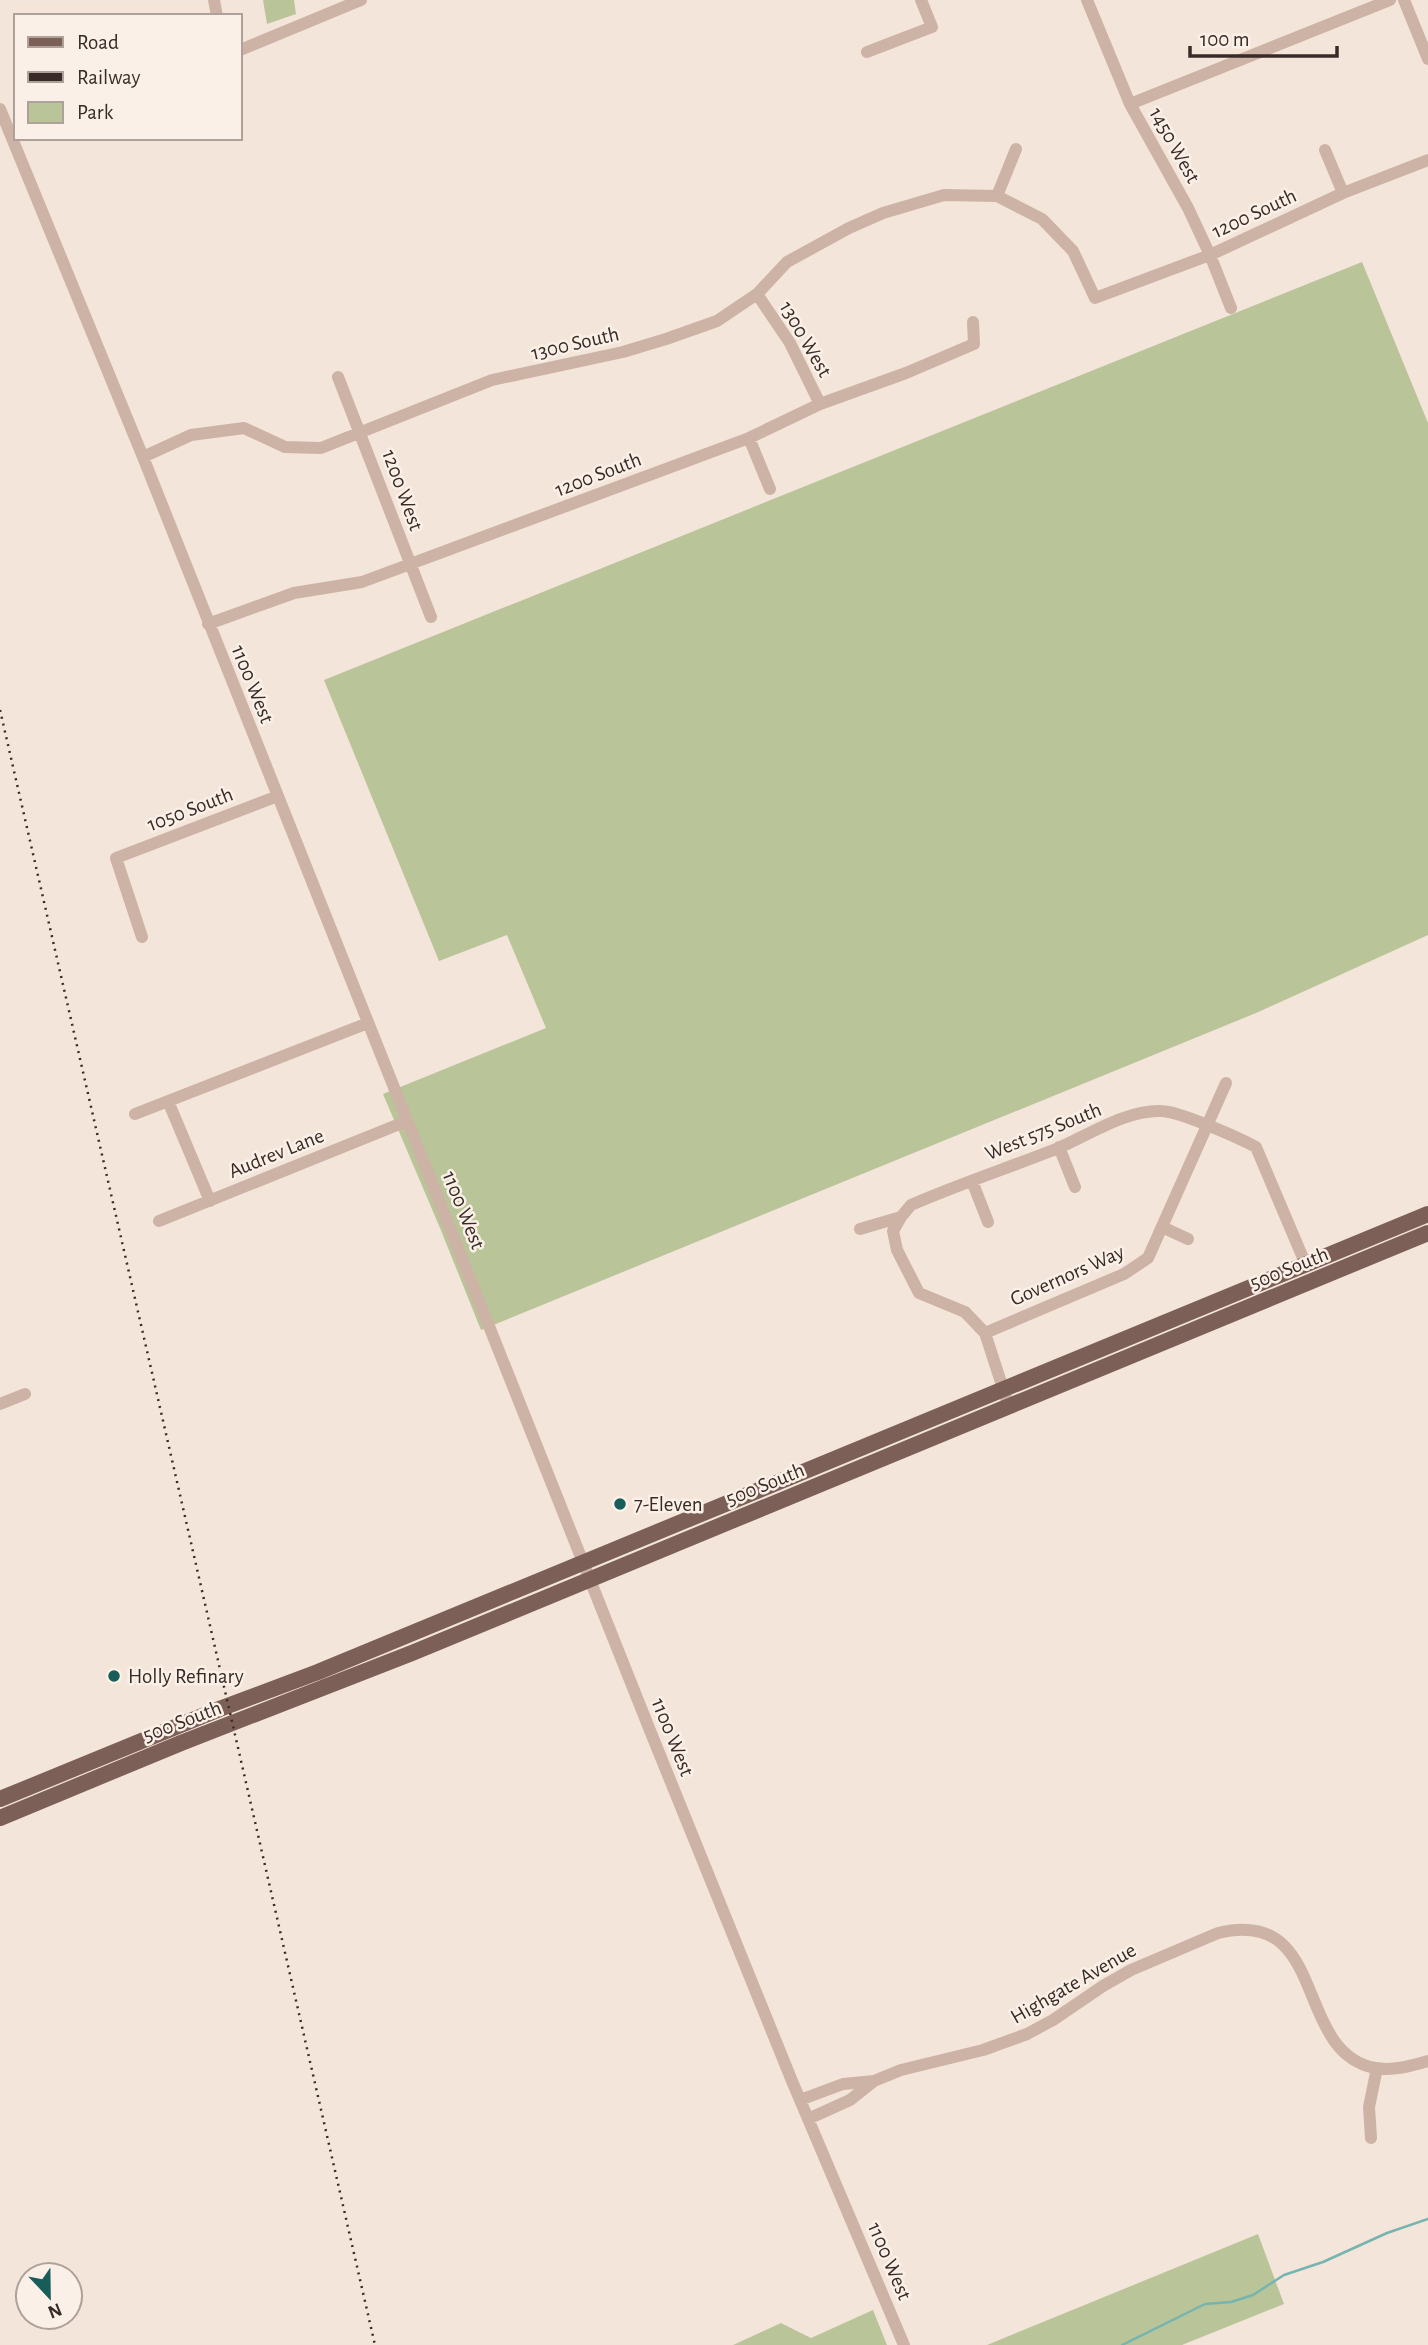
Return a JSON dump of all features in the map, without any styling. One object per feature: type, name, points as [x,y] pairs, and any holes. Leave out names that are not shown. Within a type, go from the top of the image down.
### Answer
[{"type":"main road","name":"500 South","points":[[0,1799],[222,1708],[318,1672],[1428,1214]]},
{"type":"main road","name":"500 South","points":[[0,1818],[590,1579],[1428,1233]]},
{"type":"street","points":[[242,49],[361,0]]},
{"type":"street","points":[[867,52],[932,27],[921,0]]},
{"type":"street","name":"1450 West","points":[[1087,0],[1130,104],[1188,208],[1231,309]]},
{"type":"street","points":[[1130,104],[1390,0]]},
{"type":"street","points":[[1405,0],[1428,59]]},
{"type":"street","name":"1100 West","points":[[0,109],[14,135]]},
{"type":"street","points":[[0,146],[17,140]]},
{"type":"street","name":"1100 West","points":[[17,140],[583,1563],[800,2100],[904,2345]]},
{"type":"street","points":[[997,196],[1016,149]]},
{"type":"street","points":[[1325,150],[1343,193]]},
{"type":"street","name":"1200 South","points":[[997,196],[1042,219],[1073,251],[1095,298],[1210,255],[1343,193],[1428,160]]},
{"type":"street","name":"1300 South","points":[[143,457],[191,435],[244,428],[285,447],[321,448],[492,380],[623,352],[717,321],[757,294],[787,262],[883,213],[944,195],[997,196]]},
{"type":"street","name":"1300 West","points":[[757,294],[790,343],[820,404]]},
{"type":"street","name":"1200 South","points":[[208,624],[294,593],[362,582],[749,438],[820,404],[906,373],[974,344],[973,322]]},
{"type":"street","name":"1200 West","points":[[338,377],[431,617]]},
{"type":"street","points":[[749,438],[770,489]]},
{"type":"street","name":"1050 South","points":[[142,937],[116,858],[278,796]]},
{"type":"street","points":[[135,1114],[368,1023]]},
{"type":"street","name":"Governors Way","points":[[985,1333],[1124,1274],[1147,1258],[1226,1083]]},
{"type":"street","points":[[168,1101],[210,1201]]},
{"type":"street","name":"West 575 South","points":[[860,1229],[901,1217],[911,1205],[1130,1116],[1149,1111],[1166,1111],[1256,1147],[1306,1265]]},
{"type":"street","name":"Audrev Lane","points":[[159,1221],[407,1121]]},
{"type":"street","points":[[1059,1147],[1075,1187]]},
{"type":"street","points":[[972,1181],[988,1222]]},
{"type":"street","points":[[901,1217],[893,1231],[897,1250],[919,1293],[965,1312],[985,1333],[1009,1407]]},
{"type":"street","points":[[1162,1227],[1188,1239]]},
{"type":"street","points":[[0,1404],[25,1394]]},
{"type":"street","name":"Highgate Avenue","points":[[800,2100],[843,2084],[874,2081],[913,2066],[984,2050],[1027,2034],[1131,1970],[1217,1933],[1239,1930],[1261,1932],[1285,1946],[1303,1971],[1331,2038],[1351,2057],[1377,2068]]},
{"type":"street","points":[[1371,2138],[1369,2106],[1377,2068],[1403,2067],[1428,2061]]},
{"type":"street","name":"Highgate Avenue","points":[[808,2119],[850,2100],[874,2081]]},
{"type":"green space","points":[[263,0],[294,0],[296,14],[267,24]]},
{"type":"green space","points":[[1362,262],[1428,423],[1428,935],[1256,1013],[481,1330],[383,1094],[546,1028],[507,935],[439,961],[324,680]]},
{"type":"green space","points":[[1258,2234],[1284,2304],[1182,2345],[987,2345]]},
{"type":"green space","points":[[873,2310],[887,2345],[733,2345],[781,2323],[811,2338]]},
{"type":"waterway","points":[[1122,2345],[1205,2304],[1231,2302],[1253,2295],[1284,2275],[1428,2219]]},
{"type":"railway","points":[[0,710],[375,2345]]},
{"type":"place","name":"7-Eleven","points":[[620,1504]]},
{"type":"place","name":"Holly Refinary","points":[[114,1676]]}]
